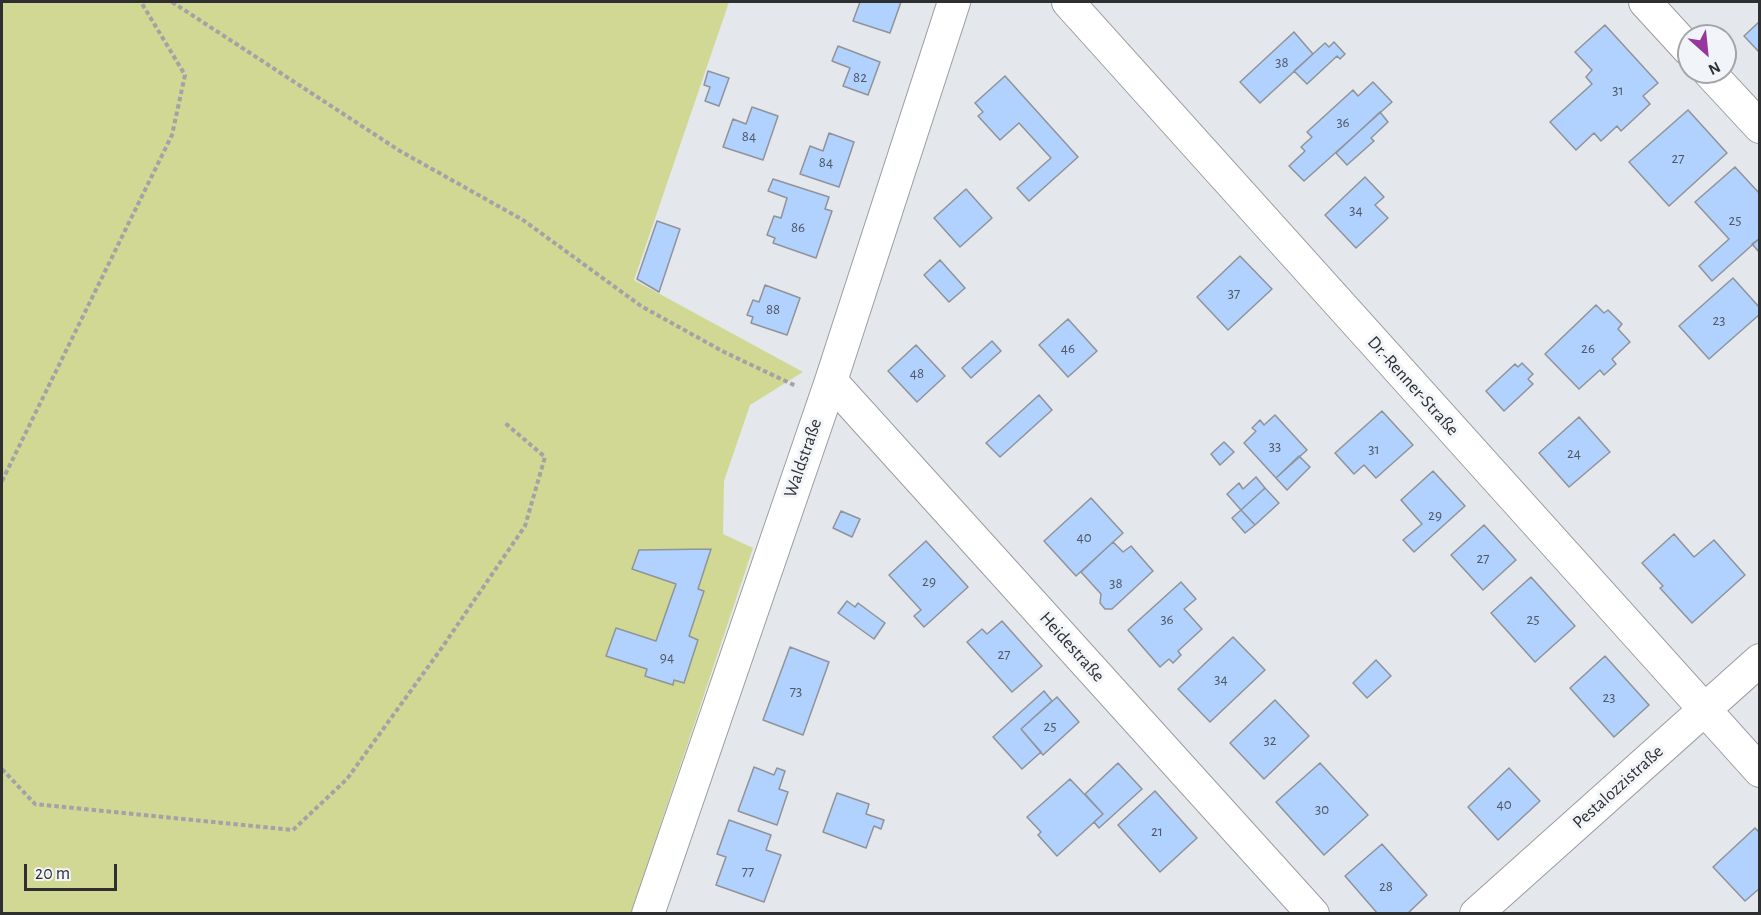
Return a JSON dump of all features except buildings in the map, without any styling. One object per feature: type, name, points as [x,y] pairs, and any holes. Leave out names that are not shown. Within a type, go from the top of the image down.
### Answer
[{"type":"street","name":"Waldstraße","points":[[648,914],[827,390],[954,2]]},
{"type":"street","name":"Dr.-Renner-Straße","points":[[1068,2],[1760,771]]},
{"type":"street","points":[[1645,2],[1677,37]]},
{"type":"street","points":[[1720,84],[1760,127]]},
{"type":"street","name":"Heidestraße","points":[[827,390],[1313,914]]},
{"type":"street","name":"Pestalozzistraße","points":[[1476,914],[1760,660]]},
{"type":"path","points":[[2,481],[171,135],[184,75],[141,2]]},
{"type":"path","points":[[172,2],[400,151],[523,220],[640,306],[724,352],[827,390]]},
{"type":"path","points":[[2,769],[35,804],[293,830],[346,779],[441,649],[525,526],[545,457],[505,423]]},
{"type":"green space","points":[[2,2],[729,2],[634,280],[803,372],[750,405],[724,481],[723,534],[753,548],[631,913],[2,914]]}]
